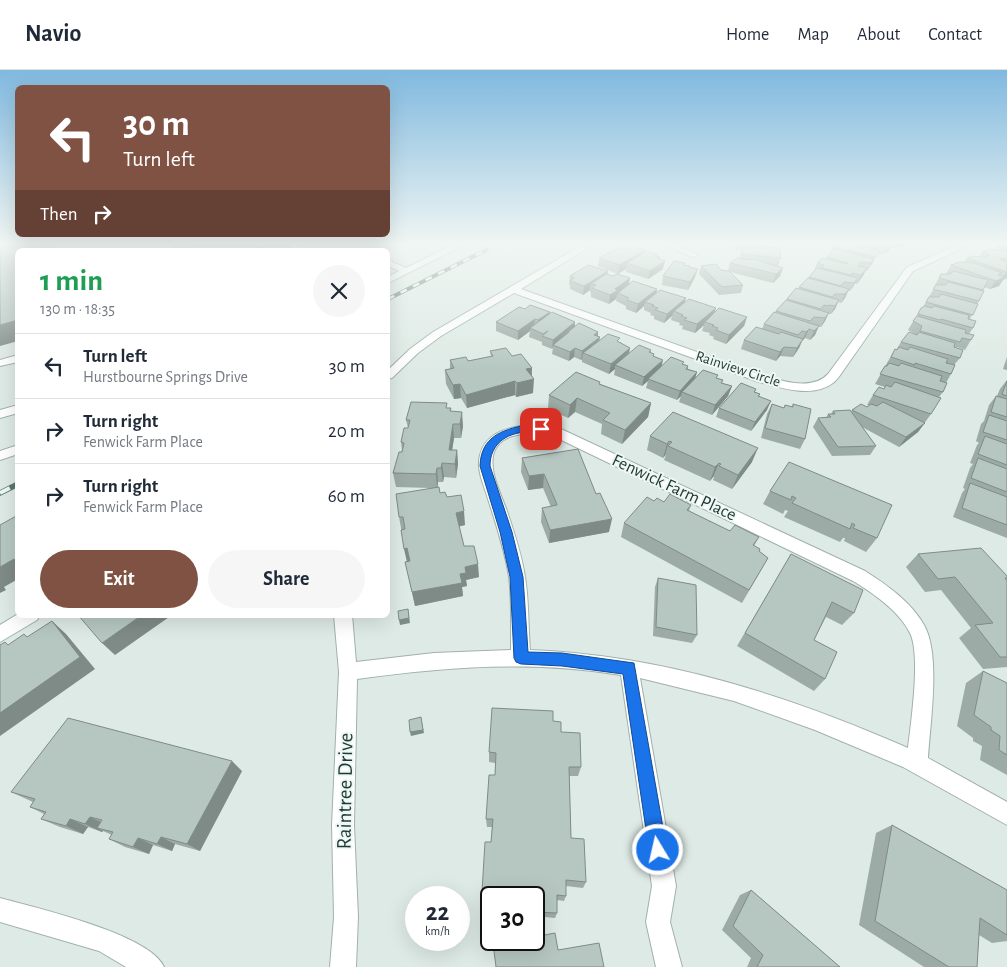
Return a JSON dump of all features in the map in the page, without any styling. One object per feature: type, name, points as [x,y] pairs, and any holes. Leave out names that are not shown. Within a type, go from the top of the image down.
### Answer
[{"type":"street","points":[[390,374],[414,351],[437,334],[522,285]]},
{"type":"street","name":"Rainview Circle","points":[[513,290],[760,379],[797,386],[815,386],[827,382],[839,369],[898,285]]},
{"type":"street","points":[[0,362],[15,359]]},
{"type":"street","points":[[0,414],[15,410]]},
{"type":"street","name":"Fenwick Farm Place","points":[[521,658],[516,577],[506,532],[485,466],[485,455],[498,438],[526,428],[556,432],[583,444],[859,576],[882,590],[919,630],[924,650],[917,763]]},
{"type":"street","points":[[0,456],[15,450]]},
{"type":"street","points":[[0,634],[26,618]]},
{"type":"street","name":"Raintree Drive","points":[[343,618],[348,672],[343,825],[346,917],[344,967]]},
{"type":"street","points":[[348,672],[444,660],[521,658],[562,660],[629,668],[718,687],[798,712],[917,763],[1007,814]]},
{"type":"street","points":[[629,668],[664,886],[658,922],[669,967]]},
{"type":"street","points":[[0,910],[104,940],[151,967]]},
{"type":"building","points":[[0,285],[15,285],[15,321],[0,325]]},
{"type":"building","points":[[596,285],[621,285],[615,289],[618,290],[610,295],[592,288]]},
{"type":"building","points":[[628,285],[645,285],[657,289],[638,304],[627,300],[629,298],[618,293]]},
{"type":"building","points":[[720,285],[743,285],[722,287]]},
{"type":"building","points":[[801,285],[834,285],[849,289],[845,294],[835,294],[832,297],[799,287]]},
{"type":"building","points":[[936,285],[959,285],[984,291],[979,301],[933,289]]},
{"type":"building","points":[[964,285],[986,285],[983,290]]},
{"type":"building","points":[[796,288],[839,300],[835,306],[824,305],[821,309],[787,299]]},
{"type":"building","points":[[660,290],[686,298],[667,314],[655,310],[658,308],[645,302]]},
{"type":"building","points":[[941,294],[978,304],[973,315],[926,302],[929,297],[939,297]]},
{"type":"building","points":[[689,299],[716,308],[697,324],[684,320],[687,318],[674,311]]},
{"type":"building","points":[[786,300],[829,313],[825,318],[814,317],[810,321],[776,311]]},
{"type":"building","points":[[530,305],[550,312],[538,320],[535,319],[518,331],[496,322],[519,307],[525,309]]},
{"type":"building","points":[[925,306],[932,308],[934,306],[969,315],[968,319],[976,321],[973,328],[918,314],[921,308]]},
{"type":"building","points":[[719,308],[747,317],[729,335],[716,330],[718,328],[712,326],[714,325],[705,322]]},
{"type":"building","points":[[552,312],[575,322],[553,340],[542,336],[548,331],[543,334],[530,328]]},
{"type":"building","points":[[774,312],[819,326],[814,331],[809,329],[806,332],[802,331],[798,335],[764,324]]},
{"type":"building","points":[[917,316],[966,330],[965,333],[974,335],[971,340],[962,338],[960,342],[920,331],[922,326],[913,321]]},
{"type":"building","points":[[579,323],[598,332],[594,335],[600,337],[582,351],[575,348],[570,352],[553,345],[569,332]]},
{"type":"building","points":[[756,327],[803,339],[797,348],[784,347],[780,352],[744,340]]},
{"type":"building","points":[[909,332],[917,335],[919,332],[955,343],[954,347],[963,350],[960,358],[901,342]]},
{"type":"building","points":[[608,334],[620,338],[617,341],[630,348],[611,364],[583,353]]},
{"type":"building","points":[[639,345],[651,350],[649,352],[654,354],[653,356],[663,360],[644,377],[615,365]]},
{"type":"building","points":[[899,347],[908,350],[910,347],[948,359],[946,363],[955,365],[951,374],[891,357],[895,349],[897,350]]},
{"type":"building","points":[[506,348],[512,356],[521,354],[532,368],[526,369],[534,379],[517,383],[515,381],[466,395],[460,384],[453,385],[445,370],[454,368],[450,360],[466,357],[468,361],[493,356],[490,351]]},
{"type":"building","points":[[671,357],[684,362],[682,364],[688,366],[686,369],[697,372],[680,391],[648,379]]},
{"type":"building","points":[[889,363],[899,366],[901,363],[942,376],[940,381],[947,383],[943,392],[880,374]]},
{"type":"building","points":[[703,370],[718,375],[716,378],[723,380],[721,383],[732,386],[715,405],[682,392]]},
{"type":"building","points":[[576,372],[600,382],[599,384],[651,403],[625,430],[603,420],[610,413],[577,398],[570,405],[549,395]]},
{"type":"building","points":[[1007,381],[1007,396],[1002,394]]},
{"type":"building","points":[[895,382],[941,398],[931,414],[873,395],[879,387],[884,389],[886,385],[891,387]]},
{"type":"building","points":[[741,383],[756,389],[754,392],[760,394],[758,396],[771,401],[755,422],[719,408]]},
{"type":"building","points":[[996,396],[1007,399],[1007,417],[991,412]]},
{"type":"building","points":[[411,402],[447,403],[446,408],[451,408],[450,411],[462,412],[460,424],[453,424],[449,450],[457,450],[455,464],[442,463],[441,468],[437,468],[436,474],[393,473],[399,452],[402,452],[404,443],[401,442],[404,428],[408,428],[410,420],[406,420]]},
{"type":"building","points":[[883,402],[925,423],[906,437],[852,410],[861,404],[867,407],[871,404],[877,406]]},
{"type":"building","points":[[772,404],[784,408],[785,405],[793,407],[793,404],[811,409],[805,439],[765,428]]},
{"type":"building","points":[[850,410],[876,446],[838,447],[818,418],[831,417],[828,414],[835,414],[833,411]]},
{"type":"building","points":[[673,412],[758,448],[738,475],[719,466],[721,464],[719,463],[715,467],[668,446],[672,442],[669,441],[667,444],[650,436]]},
{"type":"building","points":[[989,415],[1007,421],[1007,440],[983,432]]},
{"type":"building","points":[[985,436],[1007,444],[1007,465],[978,454]]},
{"type":"building","points":[[578,449],[596,494],[600,493],[612,519],[550,530],[542,508],[557,505],[556,502],[544,474],[529,476],[522,458]]},
{"type":"building","points":[[978,458],[1007,469],[1007,492],[971,478]]},
{"type":"building","points":[[789,462],[892,505],[877,538],[853,528],[855,525],[852,523],[850,529],[792,503],[796,498],[792,496],[791,500],[770,491]]},
{"type":"building","points":[[970,483],[1007,497],[1007,525],[962,508]]},
{"type":"building","points":[[439,487],[440,493],[445,492],[447,497],[461,495],[464,511],[456,513],[464,546],[474,546],[478,564],[465,567],[466,573],[460,574],[462,583],[412,592],[405,562],[410,561],[407,548],[404,549],[401,530],[405,529],[403,517],[399,517],[396,494]]},
{"type":"building","points":[[670,494],[691,505],[687,510],[730,531],[735,525],[759,537],[753,545],[760,549],[759,551],[768,558],[749,590],[624,523],[647,497],[654,501],[657,498],[664,502]]},
{"type":"building","points":[[15,517],[15,560],[0,567],[0,525]]},
{"type":"building","points":[[981,548],[1007,576],[1005,578],[1007,581],[1007,657],[1000,657],[975,625],[993,623],[955,577],[938,579],[918,554]]},
{"type":"building","points":[[791,554],[863,590],[854,613],[832,602],[814,640],[837,652],[825,679],[745,633]]},
{"type":"building","points":[[658,578],[696,585],[697,635],[656,627]]},
{"type":"building","points":[[408,609],[409,618],[399,620],[398,611]]},
{"type":"building","points":[[81,618],[138,618],[102,643]]},
{"type":"building","points":[[52,621],[80,657],[0,713],[0,645],[5,642],[8,645],[24,634],[27,637]]},
{"type":"building","points":[[983,671],[1007,683],[1007,755],[999,750],[1000,736],[974,715]]},
{"type":"building","points":[[492,708],[553,711],[553,721],[561,722],[561,732],[580,733],[581,767],[569,767],[571,838],[584,839],[586,882],[566,880],[566,896],[557,895],[557,913],[545,912],[545,886],[482,886],[485,842],[491,842],[493,819],[486,819],[489,775],[495,775],[496,753],[489,752]]},
{"type":"building","points":[[421,717],[423,730],[410,732],[409,720]]},
{"type":"building","points":[[68,718],[232,761],[187,844],[161,837],[157,844],[138,838],[133,847],[109,839],[113,832],[97,828],[102,820],[90,817],[85,824],[70,819],[66,826],[41,819],[46,812],[30,807],[35,799],[11,792]]},
{"type":"building","points":[[892,825],[1007,890],[1007,935],[980,918],[977,967],[949,967],[875,921]]},
{"type":"building","points":[[751,890],[840,967],[757,967],[763,955],[733,926]]},
{"type":"building","points":[[555,933],[558,950],[599,943],[604,967],[496,967],[494,951],[545,951],[545,935]]},
{"type":"railway","points":[[390,298],[416,285]]},
{"type":"railway","points":[[0,493],[15,486]]},
{"type":"route","points":[[541,429],[526,428],[498,438],[485,455],[485,466],[506,532],[516,577],[521,658],[562,660],[629,668],[658,850]]}]
